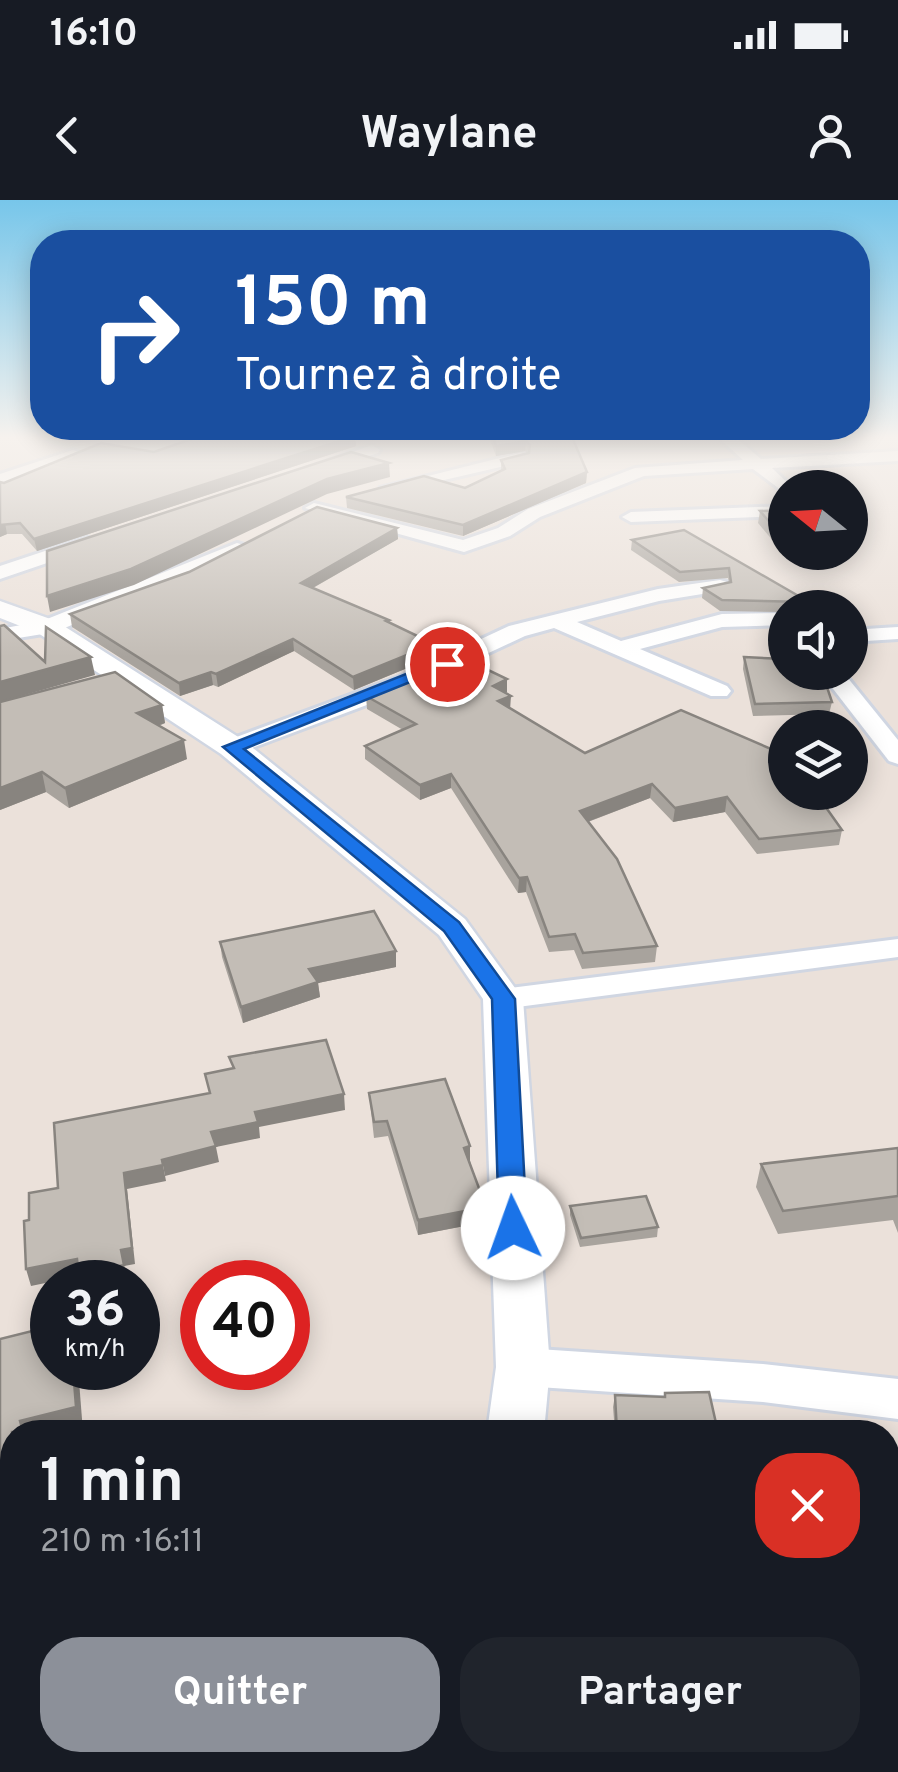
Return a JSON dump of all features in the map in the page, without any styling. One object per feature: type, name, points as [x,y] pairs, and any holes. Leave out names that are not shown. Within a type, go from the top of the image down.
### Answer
[{"type":"street","points":[[294,520],[310,510]]},
{"type":"street","points":[[323,510],[464,546],[546,510]]},
{"type":"street","points":[[631,517],[768,512]]},
{"type":"street","points":[[0,573],[106,537]]},
{"type":"street","points":[[0,636],[47,627],[222,557],[256,539]]},
{"type":"street","points":[[232,747],[412,680],[517,631],[658,595],[720,586]]},
{"type":"street","points":[[0,610],[47,627],[106,682],[232,747],[452,927],[503,999],[523,1367],[517,1420]]},
{"type":"street","points":[[622,648],[682,627],[734,617],[768,619]]},
{"type":"street","points":[[554,620],[718,691]]},
{"type":"street","points":[[868,635],[898,633]]},
{"type":"street","points":[[845,690],[898,756]]},
{"type":"street","points":[[503,999],[898,948]]},
{"type":"street","points":[[523,1367],[763,1383],[898,1398]]},
{"type":"building","points":[[0,510],[123,510],[34,539],[20,523],[0,525]]},
{"type":"building","points":[[172,510],[259,510],[131,569],[47,596],[47,551]]},
{"type":"building","points":[[310,510],[330,510],[397,528],[301,583],[389,620],[386,621],[434,644],[353,677],[293,639],[216,674],[211,672],[179,683],[70,614],[189,572]]},
{"type":"building","points":[[402,510],[497,510],[463,525]]},
{"type":"building","points":[[684,530],[788,590],[768,590],[768,601],[722,600],[703,588],[731,582],[729,568],[680,572],[632,540]]},
{"type":"building","points":[[4,625],[45,662],[46,627],[91,657],[0,682],[0,626]]},
{"type":"building","points":[[461,657],[507,679],[493,686],[511,696],[498,701],[585,753],[681,710],[768,748],[768,810],[828,810],[842,830],[759,839],[727,797],[675,808],[652,784],[580,811],[617,859],[657,946],[583,953],[575,934],[549,937],[527,877],[519,878],[451,774],[420,785],[365,746],[416,724],[366,696]]},
{"type":"building","points":[[744,657],[768,658],[768,690],[828,690],[832,702],[755,704]]},
{"type":"building","points":[[115,672],[162,705],[137,713],[184,740],[65,788],[42,772],[0,788],[0,702]]},
{"type":"building","points":[[374,911],[396,951],[309,969],[318,982],[241,1007],[220,942]]},
{"type":"building","points":[[326,1040],[344,1094],[255,1112],[258,1122],[211,1132],[216,1146],[162,1160],[163,1165],[124,1173],[132,1248],[121,1250],[123,1260],[30,1260],[30,1268],[26,1269],[24,1221],[29,1220],[29,1193],[58,1188],[54,1123],[210,1093],[205,1074],[234,1068],[229,1057]]},
{"type":"building","points":[[445,1079],[470,1146],[464,1148],[486,1207],[418,1220],[387,1121],[374,1122],[369,1093]]},
{"type":"building","points":[[898,1148],[898,1196],[783,1211],[761,1164]]},
{"type":"building","points":[[646,1196],[658,1227],[581,1238],[570,1206]]},
{"type":"building","points":[[30,1332],[30,1390],[75,1390],[76,1407],[24,1420],[0,1420],[0,1339]]},
{"type":"building","points":[[709,1392],[715,1420],[616,1420],[615,1395],[665,1397],[665,1393]]},
{"type":"route","points":[[447,664],[232,747],[452,927],[503,999],[513,1228]]}]
